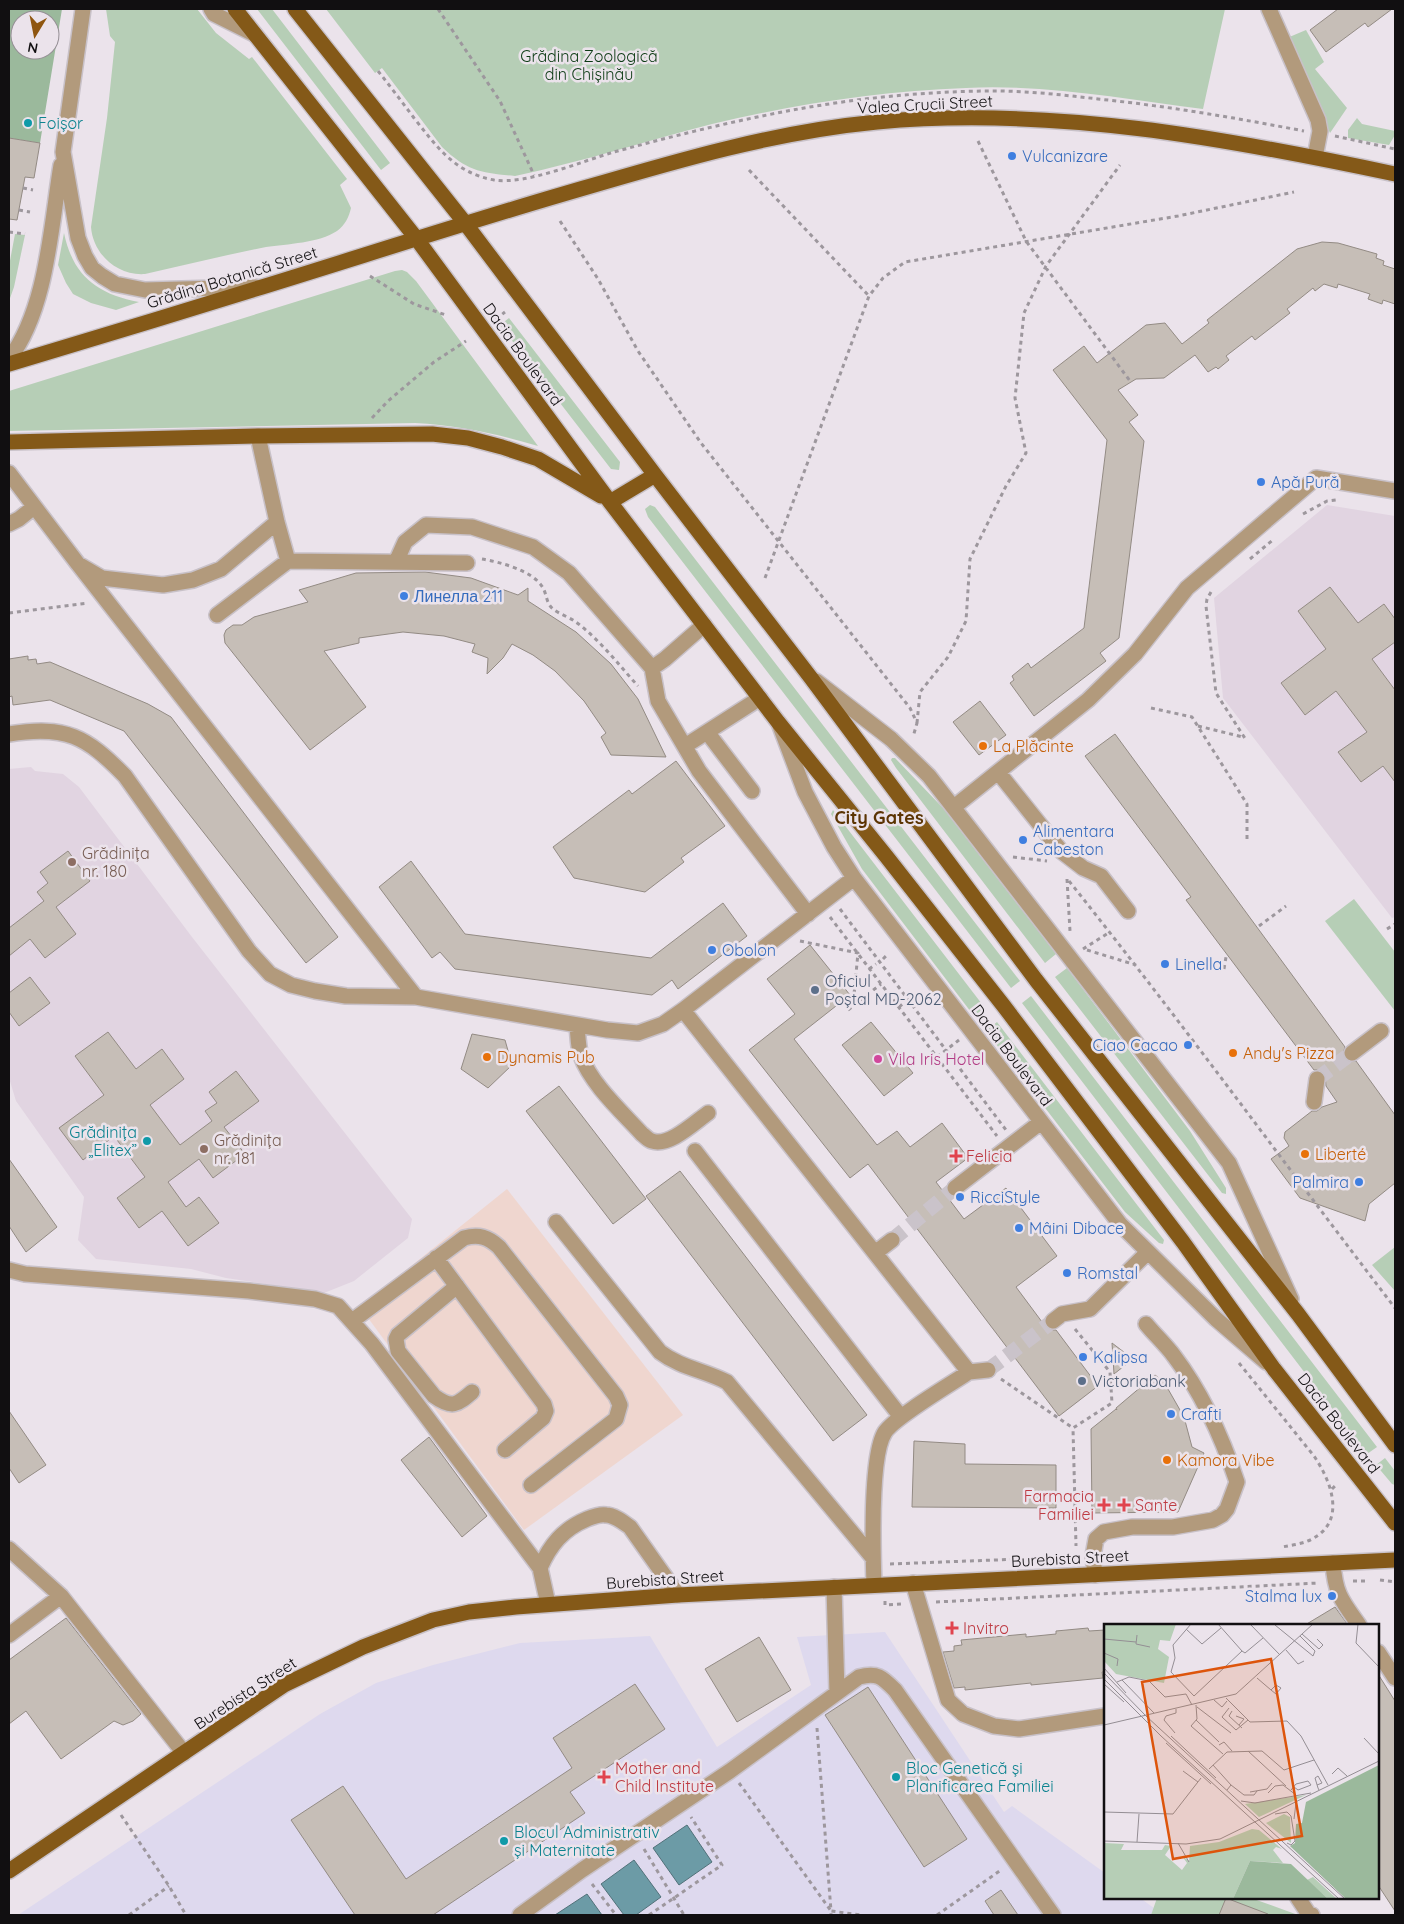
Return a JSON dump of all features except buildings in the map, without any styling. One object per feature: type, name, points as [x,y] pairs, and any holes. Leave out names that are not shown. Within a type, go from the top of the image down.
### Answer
[{"type":"main road","name":"Dacia Boulevard","points":[[235,9],[416,238],[610,502],[778,722],[1003,1005],[1183,1242],[1274,1369],[1395,1523]]},
{"type":"main road","name":"Dacia Boulevard","points":[[295,9],[465,223],[811,678],[1036,980],[1298,1314],[1395,1445]]},
{"type":"main road","name":"Valea Crucii Street","points":[[465,223],[664,164],[770,137],[876,122],[962,118],[1038,118],[1234,141],[1395,174]]},
{"type":"main road","name":"Grădina Botanică Street","points":[[9,364],[264,287],[465,223]]},
{"type":"main road","points":[[9,442],[432,434],[468,438],[538,459],[610,502],[655,475]]},
{"type":"main road","name":"Burebista Street","points":[[9,1871],[284,1685],[363,1647],[433,1620],[469,1612],[548,1604],[678,1595],[1395,1560]]},
{"type":"street","points":[[9,359],[24,338],[39,294],[63,152],[83,9]]},
{"type":"street","points":[[211,9],[214,14],[254,34]]},
{"type":"street","points":[[1270,9],[1318,120],[1320,131],[1316,157]]},
{"type":"street","points":[[63,152],[78,238],[92,268],[102,276],[115,284],[146,290],[264,287]]},
{"type":"street","points":[[258,436],[277,522],[288,561]]},
{"type":"street","points":[[9,473],[416,997]]},
{"type":"street","points":[[954,807],[1088,700],[1135,654],[1187,588],[1316,478],[1395,491]]},
{"type":"street","points":[[9,524],[20,519],[34,507]]},
{"type":"street","points":[[78,564],[102,578],[122,581],[164,585],[193,580],[221,569],[277,522]]},
{"type":"street","points":[[396,562],[405,542],[426,526],[472,527],[532,547],[569,573],[652,668],[658,701],[699,771],[808,914]]},
{"type":"street","points":[[217,615],[288,561],[467,562]]},
{"type":"street","points":[[652,668],[665,659],[704,624]]},
{"type":"street","name":"Dacia Boulevard","points":[[811,678],[891,739],[929,776],[1229,1163],[1298,1314]]},
{"type":"street","points":[[684,746],[760,698]]},
{"type":"street","name":"Dacia Boulevard","points":[[778,722],[805,792],[834,847],[854,878],[1041,1122],[1120,1224],[1216,1318],[1274,1369]]},
{"type":"street","points":[[9,734],[54,732],[71,735],[102,753],[125,776],[249,951],[270,974],[291,985],[315,991],[346,996],[416,997],[577,1025],[638,1033],[663,1024],[683,1010],[854,878]]},
{"type":"street","points":[[706,732],[752,791]]},
{"type":"street","points":[[998,772],[1061,851],[1083,868],[1101,876],[1128,911]]},
{"type":"street","points":[[683,1010],[969,1372]]},
{"type":"street","points":[[577,1025],[581,1056],[595,1081],[651,1141],[661,1142],[673,1139],[708,1113]]},
{"type":"street","points":[[1352,1053],[1380,1032]]},
{"type":"street","points":[[1314,1102],[1317,1079]]},
{"type":"street","points":[[955,1188],[1041,1122]]},
{"type":"street","points":[[694,1151],[901,1418]]},
{"type":"street","points":[[556,1222],[660,1352],[672,1362],[713,1375],[727,1382],[873,1558]]},
{"type":"street","points":[[352,1321],[464,1238],[483,1236],[492,1240],[616,1396],[620,1405],[616,1419],[531,1485]]},
{"type":"street","points":[[875,1253],[892,1240]]},
{"type":"street","points":[[1058,1318],[1090,1309],[1148,1252]]},
{"type":"street","points":[[436,1258],[544,1404],[546,1411],[543,1418],[505,1450]]},
{"type":"street","points":[[9,1270],[25,1274],[249,1291],[315,1299],[338,1306],[352,1321],[540,1568],[548,1604]]},
{"type":"street","points":[[457,1286],[398,1334],[396,1345],[398,1351],[434,1396],[440,1400],[452,1405],[458,1404],[472,1392]]},
{"type":"street","points":[[1095,1575],[1094,1556],[1096,1539],[1104,1532],[1132,1527],[1173,1528],[1212,1520],[1222,1515],[1227,1508],[1237,1482],[1215,1424],[1200,1396],[1174,1357],[1146,1324]]},
{"type":"street","points":[[874,1585],[875,1488],[880,1449],[885,1432],[901,1418],[969,1372],[988,1370]]},
{"type":"street","points":[[540,1568],[546,1553],[562,1533],[574,1525],[593,1517],[606,1515],[620,1520],[630,1527],[678,1595]]},
{"type":"street","points":[[9,1549],[61,1596],[184,1753]]},
{"type":"street","points":[[1333,1563],[1334,1582],[1337,1593],[1358,1624]]},
{"type":"street","points":[[913,1583],[948,1700],[963,1714],[994,1726],[1019,1729],[1104,1716]]},
{"type":"street","points":[[834,1587],[837,1693]]},
{"type":"street","points":[[9,1636],[61,1596]]},
{"type":"street","points":[[1379,1654],[1395,1678]]},
{"type":"street","points":[[520,1915],[582,1870],[730,1771],[859,1677],[869,1674],[877,1675],[895,1690],[1053,1915]]},
{"type":"street","points":[[1299,1899],[1308,1913],[1312,1915]]},
{"type":"path","points":[[438,9],[500,101],[534,176]]},
{"type":"path","points":[[378,71],[441,152]]},
{"type":"path","points":[[978,141],[1026,241],[1130,381]]},
{"type":"path","points":[[912,741],[917,724],[920,692],[948,657],[966,621],[970,559],[1006,486],[1026,454],[1015,398],[1024,313],[1046,266],[1120,165]]},
{"type":"path","points":[[749,170],[869,296]]},
{"type":"path","points":[[23,188],[33,190]]},
{"type":"path","points":[[765,578],[869,296],[882,278],[905,262],[1178,216],[1294,192]]},
{"type":"path","points":[[18,210],[30,212]]},
{"type":"path","points":[[560,221],[598,279],[643,359],[701,443],[910,708],[917,724]]},
{"type":"path","points":[[9,232],[25,234]]},
{"type":"path","points":[[370,276],[414,304],[446,315]]},
{"type":"path","points":[[495,319],[506,312]]},
{"type":"path","points":[[367,424],[388,401],[434,362],[466,341]]},
{"type":"path","points":[[1297,519],[1327,501],[1341,501]]},
{"type":"path","points":[[1243,566],[1277,536]]},
{"type":"path","points":[[467,562],[483,559],[510,566],[536,578],[544,589],[547,602],[552,608],[576,623],[600,644],[642,690],[658,701]]},
{"type":"path","points":[[1198,726],[1245,739],[1216,693],[1206,606],[1206,600],[1212,590]]},
{"type":"path","points":[[9,613],[106,600]]},
{"type":"path","points":[[1152,708],[1192,717],[1247,804],[1247,839]]},
{"type":"path","points":[[1018,864],[1012,856],[1055,862]]},
{"type":"path","points":[[1063,873],[1136,965],[1395,1308]]},
{"type":"path","points":[[1067,879],[1070,932]]},
{"type":"path","points":[[825,900],[858,953],[881,984],[1011,1145]]},
{"type":"path","points":[[825,900],[1011,1145]]},
{"type":"path","points":[[1259,926],[1286,906]]},
{"type":"path","points":[[1387,929],[1395,924]]},
{"type":"path","points":[[1066,927],[1075,938]]},
{"type":"path","points":[[798,941],[858,953]]},
{"type":"path","points":[[1079,944],[1083,949],[1136,965]]},
{"type":"path","points":[[854,1006],[858,953]]},
{"type":"path","points":[[1224,969],[1226,957]]},
{"type":"path","points":[[870,969],[876,964]]},
{"type":"path","points":[[848,1010],[881,984]]},
{"type":"path","points":[[899,1007],[905,1002]]},
{"type":"path","points":[[1058,1318],[1110,1372],[1112,1403],[1073,1428]]},
{"type":"path","points":[[988,1370],[1073,1428]]},
{"type":"path","points":[[1073,1428],[1076,1547]]},
{"type":"path","points":[[1332,1489],[1336,1485]]},
{"type":"path","points":[[816,1708],[831,1913]]},
{"type":"path","points":[[730,1771],[831,1913]]},
{"type":"path","points":[[112,1802],[170,1886],[186,1915]]},
{"type":"path","points":[[648,1915],[722,1865],[682,1804]]},
{"type":"path","points":[[636,1835],[684,1915]]},
{"type":"path","points":[[937,1915],[1016,1860]]},
{"type":"path","points":[[582,1870],[616,1915]]},
{"type":"path","points":[[129,1915],[170,1886]]},
{"type":"path","points":[[831,1913],[861,1915]]},
{"type":"shaded area","points":[[1327,505],[1395,516],[1395,917],[1392,918],[1223,698],[1214,598]]},
{"type":"shaded area","name":"Grădinița nr. 181","points":[[31,767],[35,771],[63,774],[79,787],[192,937],[412,1219],[408,1238],[354,1281],[324,1293],[226,1278],[191,1269],[96,1259],[78,1240],[84,1197],[16,1101],[9,1078],[9,769]]},
{"type":"shaded area","points":[[507,1189],[683,1415],[524,1530],[360,1307]]},
{"type":"shaded area","name":"Mother and Child Institute","points":[[885,1632],[1004,1812],[1012,1806],[1104,1872],[1104,1899],[1141,1899],[1154,1908],[1151,1915],[18,1915],[320,1714],[376,1683],[433,1665],[520,1643],[650,1636],[717,1747],[811,1685],[797,1637]]},
{"type":"green space","points":[[9,9],[62,9],[60,21],[60,10],[10,10],[10,60],[54,60],[40,143],[9,138]]},
{"type":"green space","points":[[106,9],[197,9],[216,33],[249,59],[252,57],[347,179],[340,185],[351,208],[348,218],[342,226],[330,235],[312,241],[266,247],[145,274],[125,271],[108,261],[96,246],[91,227],[107,118],[115,42],[110,36]]},
{"type":"green space","points":[[257,9],[272,9],[390,163],[381,170]]},
{"type":"green space","name":"Grădina Zoologică din Chișinău","points":[[326,9],[1225,9],[1203,109],[1085,93],[1025,88],[966,88],[870,95],[806,105],[712,124],[515,176],[484,172],[467,166],[451,155],[442,147],[382,68],[375,73]]},
{"type":"green space","points":[[1306,30],[1324,62],[1315,69],[1347,108],[1330,133],[1287,38]]},
{"type":"green space","points":[[1357,118],[1362,124],[1395,131],[1395,135],[1389,145],[1348,138],[1348,130]]},
{"type":"green space","points":[[64,233],[74,261],[89,281],[111,294],[139,302],[116,310],[91,303],[73,294],[58,265]]},
{"type":"green space","points":[[15,234],[25,235],[14,287],[9,301],[9,266]]},
{"type":"green space","points":[[402,270],[407,272],[416,281],[538,446],[477,431],[415,423],[9,431],[9,391]]},
{"type":"green space","points":[[509,318],[620,462],[619,470],[611,469],[500,325]]},
{"type":"green space","points":[[650,505],[655,507],[1020,981],[1011,988],[648,517],[645,509]]},
{"type":"green space","points":[[895,758],[943,808],[1056,954],[1045,963],[896,768],[891,760]]},
{"type":"green space","points":[[833,810],[985,1008],[974,1016],[862,869],[831,814]]},
{"type":"green space","points":[[1354,899],[1395,952],[1395,1011],[1325,921]]},
{"type":"green space","points":[[1067,968],[1190,1131],[1226,1188],[1226,1194],[1222,1193],[1055,977]]},
{"type":"green space","points":[[1031,996],[1377,1447],[1367,1454],[1022,1003]]},
{"type":"green space","points":[[997,1022],[1164,1240],[1163,1244],[1159,1243],[1125,1212],[986,1031]]},
{"type":"green space","points":[[1395,1247],[1395,1291],[1372,1265]]},
{"type":"green space","points":[[1385,1458],[1395,1471],[1395,1485],[1376,1465]]},
{"type":"green space","points":[[1157,1899],[1254,1899],[1298,1915],[1151,1915]]},
{"type":"water","points":[[687,1825],[712,1862],[679,1885],[653,1848]]},
{"type":"water","points":[[634,1860],[661,1897],[636,1915],[624,1915],[601,1884]]},
{"type":"water","points":[[587,1894],[602,1915],[555,1915]]},
{"type":"tunnel","points":[[1317,1079],[1352,1053]]},
{"type":"tunnel","points":[[892,1240],[955,1188]]},
{"type":"tunnel","points":[[988,1370],[1053,1321]]},
{"type":"place","name":"Foișor","points":[[28,123]]},
{"type":"place","name":"Vulcanizare","points":[[1012,156]]},
{"type":"place","name":"Apă Pură","points":[[1261,482]]},
{"type":"place","name":"Линелла 211","points":[[404,596]]},
{"type":"place","name":"La Plăcinte","points":[[983,746]]},
{"type":"place","name":"Alimentara Cabeston","points":[[1023,840]]},
{"type":"place","name":"Grădinița nr. 180","points":[[72,862]]},
{"type":"place","name":"Obolon","points":[[712,950]]},
{"type":"place","name":"Linella","points":[[1165,964]]},
{"type":"place","name":"Oficiul Poștal MD-2062","points":[[815,990]]},
{"type":"place","name":"Ciao Cacao","points":[[1188,1045]]},
{"type":"place","name":"Andy's Pizza","points":[[1233,1053]]},
{"type":"place","name":"Dynamis Pub","points":[[487,1057]]},
{"type":"place","name":"Vila Iris Hotel","points":[[878,1059]]},
{"type":"place","name":"Grădinița „Elitex”","points":[[147,1141]]},
{"type":"place","name":"Grădinița nr. 181","points":[[204,1149]]},
{"type":"place","name":"Liberté","points":[[1305,1154]]},
{"type":"place","name":"Felicia","points":[[956,1156]]},
{"type":"place","name":"Palmira","points":[[1359,1182]]},
{"type":"place","name":"RicciStyle","points":[[960,1197]]},
{"type":"place","name":"Mâini Dibace","points":[[1019,1228]]},
{"type":"place","name":"Romstal","points":[[1067,1273]]},
{"type":"place","name":"Kalipsa","points":[[1083,1357]]},
{"type":"place","name":"Victoriabank","points":[[1082,1381]]},
{"type":"place","name":"Crafti","points":[[1171,1414]]},
{"type":"place","name":"Kamora Vibe","points":[[1167,1460]]},
{"type":"place","name":"Farmacia Familiei","points":[[1104,1505]]},
{"type":"place","name":"Sante","points":[[1124,1505]]},
{"type":"place","name":"Stalma lux","points":[[1332,1596]]},
{"type":"place","name":"Invitro","points":[[952,1628]]},
{"type":"place","name":"Mother and Child Institute","points":[[604,1777]]},
{"type":"place","name":"Bloc Genetică și Planificarea Familiei","points":[[896,1777]]},
{"type":"place","name":"Blocul Administrativ și Maternitate","points":[[504,1841]]},
{"type":"district","name":"City Gates","points":[[879,818]]}]
